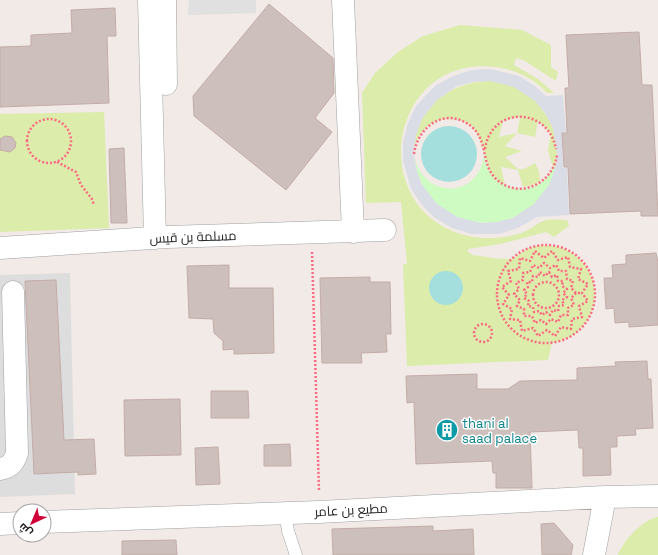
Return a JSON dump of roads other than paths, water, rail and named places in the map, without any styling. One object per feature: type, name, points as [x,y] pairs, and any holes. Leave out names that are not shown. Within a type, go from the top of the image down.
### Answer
[{"type":"street","points":[[149,0],[161,237]]},
{"type":"street","points":[[161,237],[165,0]]},
{"type":"street","points":[[343,0],[353,232]]},
{"type":"street","name":"مسلمة بن قيس","points":[[0,248],[161,237],[311,234],[386,230]]},
{"type":"street","points":[[0,470],[8,468],[14,462],[18,443],[13,292]]},
{"type":"street","points":[[594,555],[606,496]]},
{"type":"street","name":"مطيع بن عامر","points":[[52,522],[319,512],[606,496],[658,496]]},
{"type":"street","points":[[0,524],[12,523]]},
{"type":"lane","points":[[286,512],[288,531],[296,555]]},
{"type":"water","points":[[443,126],[455,126],[465,130],[473,138],[477,148],[477,160],[473,170],[465,178],[455,182],[443,182],[433,178],[425,170],[421,160],[421,148],[425,138],[433,130]]},
{"type":"water","points":[[446,271],[458,276],[463,288],[458,300],[446,305],[434,300],[429,288],[434,276]]},
{"type":"place","name":"thani al saad palace","points":[[447,430]]}]
